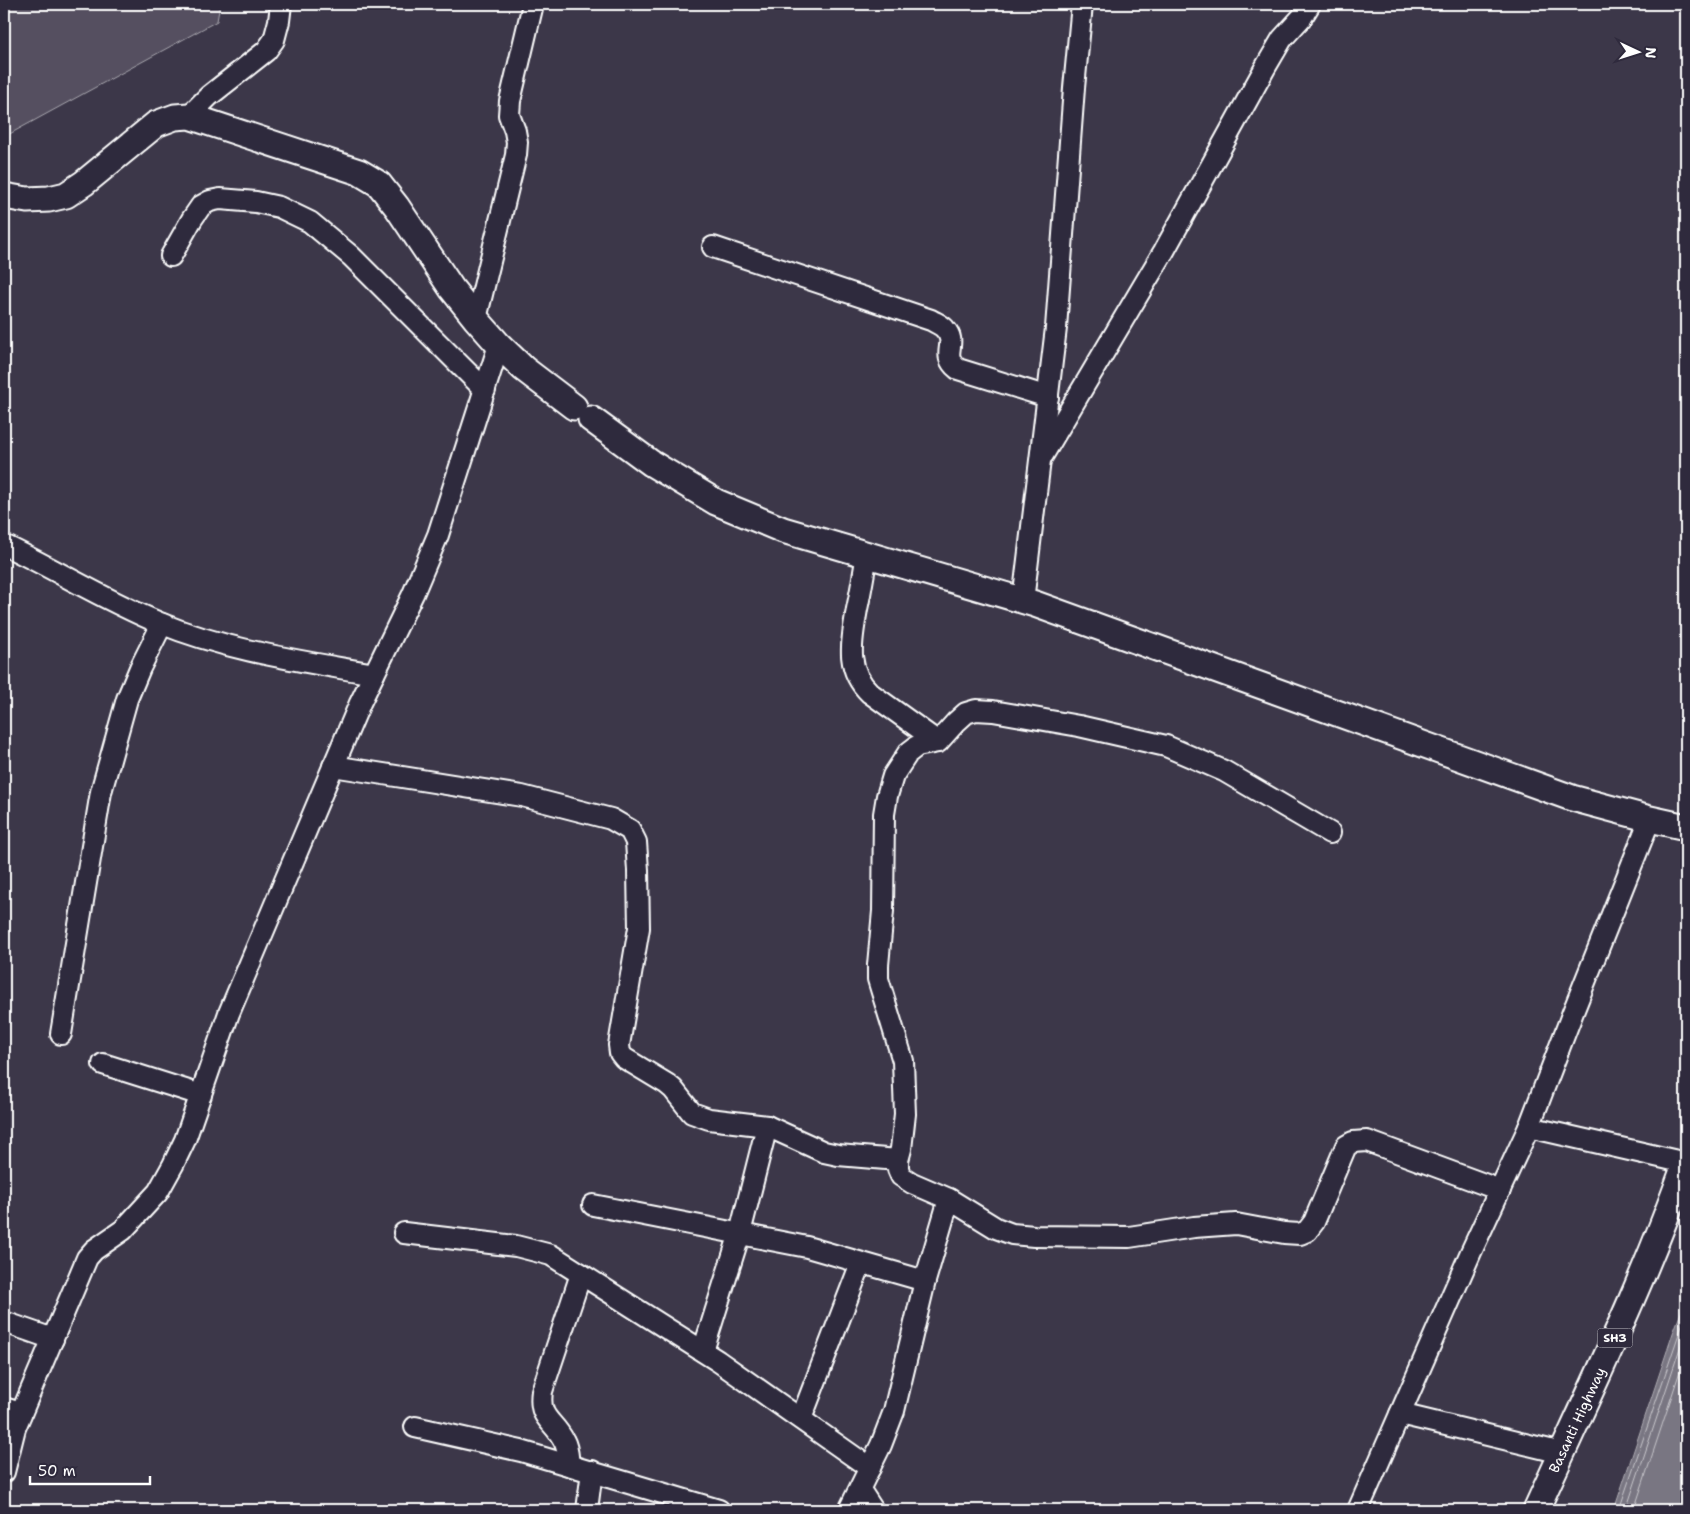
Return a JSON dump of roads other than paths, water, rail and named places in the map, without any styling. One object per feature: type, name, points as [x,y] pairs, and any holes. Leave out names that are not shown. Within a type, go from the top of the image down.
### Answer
[{"type":"main road","points":[[4,196],[27,200],[49,199],[66,194],[84,183],[156,124],[174,117],[189,116],[359,172],[379,184],[397,207],[452,289],[476,319],[524,369],[651,463],[716,502],[783,530],[1023,601],[1572,798],[1650,819],[1686,826]]},
{"type":"main road","name":"Basanti Highway","points":[[1536,1510],[1637,1288],[1668,1215],[1686,1162]]},
{"type":"street","points":[[189,116],[209,96],[266,52],[274,40],[281,4]]},
{"type":"street","points":[[476,319],[516,155],[517,142],[509,115],[510,101],[533,4]]},
{"type":"street","points":[[1023,601],[1056,328],[1082,4]]},
{"type":"street","points":[[1040,461],[1164,251],[1282,39],[1310,4]]},
{"type":"street","points":[[171,256],[192,219],[202,206],[210,201],[220,199],[256,202],[279,207],[294,213],[310,222],[351,256],[485,390]]},
{"type":"street","points":[[713,247],[932,320],[944,328],[950,335],[951,346],[948,357],[951,363],[958,369],[1048,396]]},
{"type":"street","points":[[4,1472],[13,1410],[53,1339],[87,1258],[94,1250],[123,1230],[158,1192],[181,1148],[229,1013],[254,953],[374,674],[413,594],[438,535],[500,345]]},
{"type":"street","points":[[4,545],[106,599],[162,624],[209,640],[288,659],[374,674]]},
{"type":"street","points":[[867,554],[851,645],[854,669],[861,685],[870,693],[938,742]]},
{"type":"street","points":[[62,1034],[101,792],[127,698],[162,624]]},
{"type":"street","points":[[1330,834],[1224,771],[1166,746],[1089,728],[993,711],[976,710],[966,713],[938,742],[916,746],[908,753],[893,776],[887,796],[884,814],[883,911],[878,965],[878,979],[903,1061],[906,1114],[898,1160],[898,1169],[901,1176],[912,1183],[950,1199],[996,1228],[1012,1234],[1034,1236],[1129,1237],[1194,1227],[1236,1224],[1300,1234],[1307,1231],[1314,1222],[1346,1146],[1353,1142],[1367,1141],[1500,1190]]},
{"type":"street","points":[[334,766],[522,796],[611,820],[630,830],[636,842],[639,928],[619,1045],[620,1053],[624,1058],[667,1084],[692,1113],[709,1119],[767,1126],[824,1152],[898,1160]]},
{"type":"street","points":[[1358,1510],[1471,1252],[1529,1127],[1650,819]]},
{"type":"street","points":[[103,1064],[201,1095]]},
{"type":"street","points":[[703,1351],[740,1233],[767,1126]]},
{"type":"street","points":[[1529,1127],[1686,1162]]},
{"type":"street","points":[[849,1510],[881,1446],[894,1411],[925,1281],[950,1199]]},
{"type":"street","points":[[593,1205],[807,1247],[925,1281]]},
{"type":"street","points":[[404,1233],[533,1249],[552,1255],[703,1351],[870,1468]]},
{"type":"street","points":[[802,1419],[861,1263]]},
{"type":"street","points":[[569,1465],[563,1437],[542,1412],[540,1401],[581,1274]]},
{"type":"street","points":[[4,1322],[53,1339]]},
{"type":"street","points":[[1400,1414],[1562,1453]]},
{"type":"street","points":[[414,1427],[521,1451],[719,1510]]},
{"type":"street","points":[[588,1510],[592,1472]]},
{"type":"street","points":[[860,1490],[873,1510]]},
{"type":"water","points":[[1686,1300],[1686,1510],[1614,1510],[1673,1333]]}]
